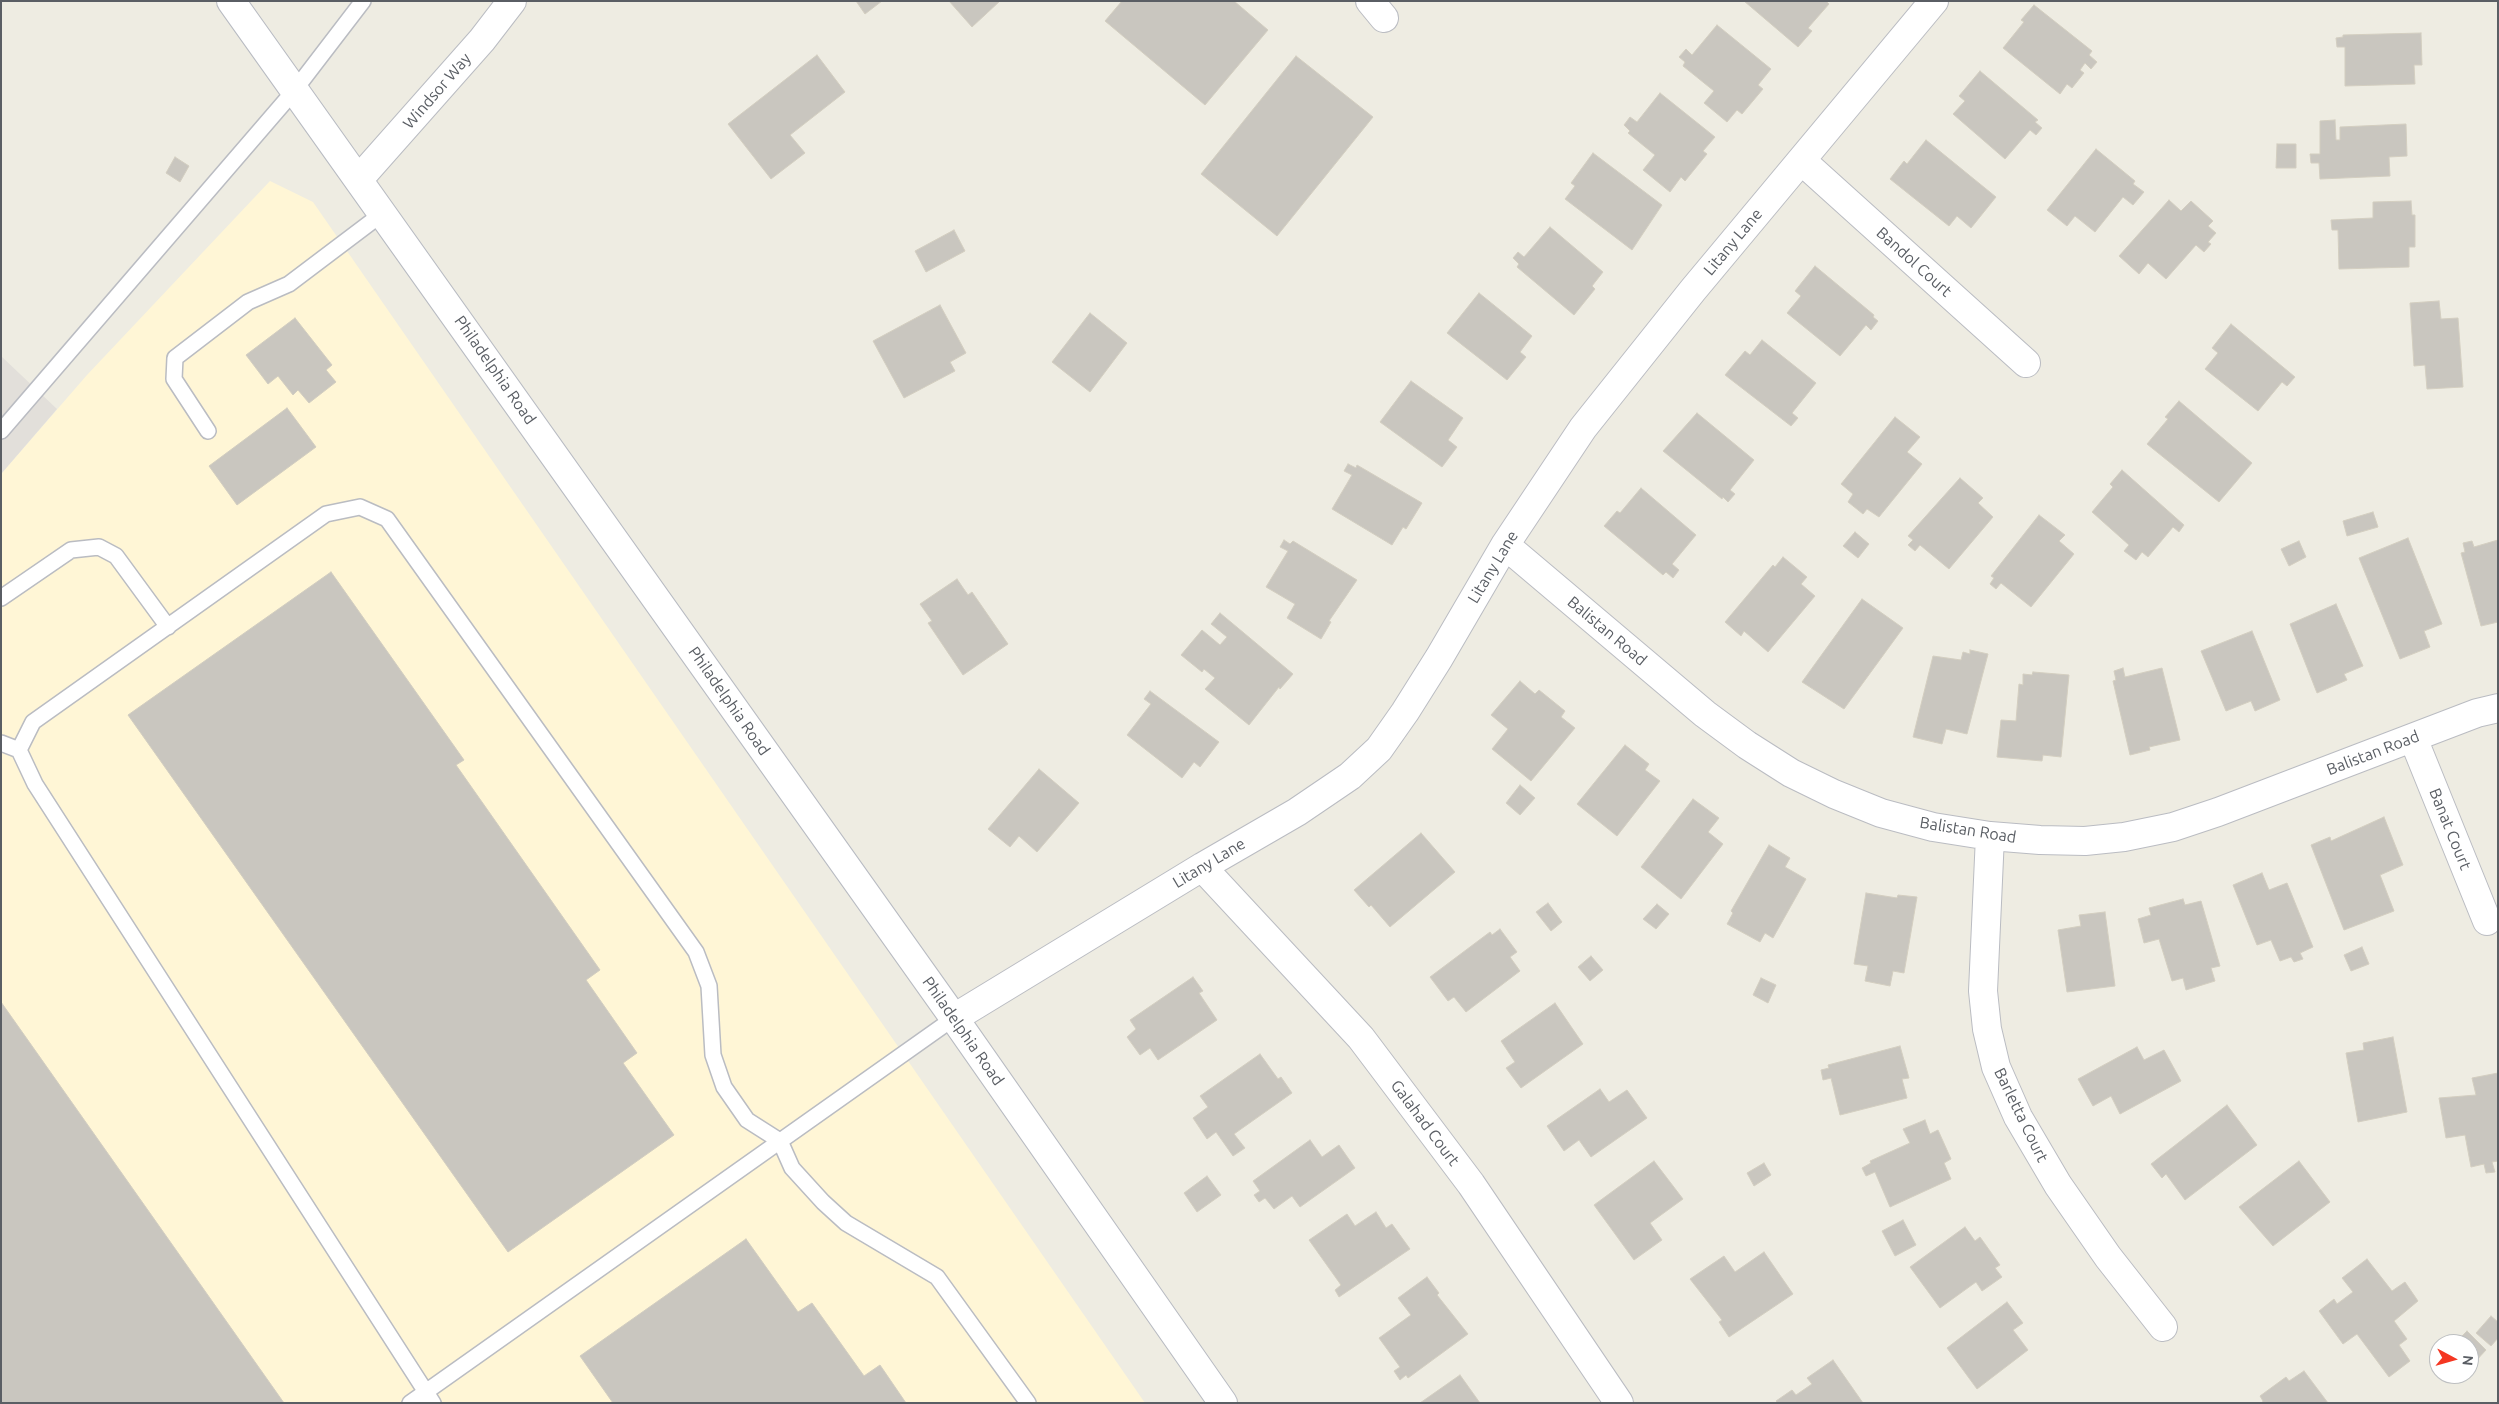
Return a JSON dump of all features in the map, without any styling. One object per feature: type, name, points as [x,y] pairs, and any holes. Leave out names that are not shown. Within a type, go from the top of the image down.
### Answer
[{"type":"street","name":"Philadelphia Road","points":[[231,1],[383,212],[954,1018],[1222,1403]]},
{"type":"street","name":"Windsor Way","points":[[359,179],[482,40],[512,1]]},
{"type":"street","name":"Litany Lane","points":[[954,1018],[1202,866],[1297,812],[1350,776],[1378,749],[1405,712],[1505,545],[1583,428],[1693,290],[1934,1]]},
{"type":"street","name":"Bandol Court","points":[[1802,161],[2026,364]]},
{"type":"street","name":"Balistan Road","points":[[1505,545],[1705,714],[1791,773],[1834,794],[1881,813],[1933,827],[1990,836],[2085,841],[2124,837],[2173,827],[2478,713],[2498,708]]},
{"type":"street","name":"Banat Court","points":[[2414,738],[2487,921]]},
{"type":"street","name":"Barletta Court","points":[[1990,836],[1983,991],[1987,1029],[1996,1067],[2018,1116],[2058,1185],[2108,1257],[2164,1327]]},
{"type":"street","name":"Galahad Court","points":[[1202,866],[1361,1038],[1471,1184],[1619,1403]]},
{"type":"lane","points":[[1,431],[294,91],[363,1]]},
{"type":"lane","points":[[208,431],[174,379],[175,358],[248,302],[288,284],[383,212]]},
{"type":"lane","points":[[19,750],[33,722],[326,514],[360,507],[387,519],[696,952],[709,986],[713,1055],[724,1087],[747,1120],[780,1142],[792,1168],[823,1202],[846,1223],[936,1277],[1028,1403]]},
{"type":"lane","points":[[1,598],[71,550],[99,547],[116,556],[168,627]]},
{"type":"lane","points":[[1,743],[19,750],[35,784],[429,1397]]},
{"type":"lane","points":[[410,1403],[429,1397],[954,1018]]},
{"type":"shaded area","points":[[270,181],[313,202],[1145,1403],[1,1403],[1,474],[87,375]]},
{"type":"shaded area","points":[[1,356],[57,409],[1,474]]},
{"type":"building","points":[[856,1],[882,1],[865,14]]},
{"type":"building","points":[[949,1],[1000,1],[972,27]]},
{"type":"building","points":[[1122,1],[1234,1],[1268,30],[1205,105],[1105,21]]},
{"type":"building","points":[[1744,1],[1826,1],[1829,4],[1808,28],[1812,31],[1798,47]]},
{"type":"building","points":[[2034,5],[2092,51],[2089,55],[2097,62],[2091,69],[2085,63],[2080,70],[2084,73],[2072,88],[2067,84],[2060,94],[2003,48],[2024,22],[2021,20]]},
{"type":"building","points":[[1717,25],[1771,69],[1758,85],[1763,89],[1742,114],[1737,110],[1727,122],[1704,103],[1714,91],[1683,66],[1685,62],[1679,57],[1686,49],[1692,55]]},
{"type":"building","points":[[2421,33],[2422,65],[2414,65],[2415,84],[2345,86],[2345,47],[2337,47],[2336,38],[2343,37],[2343,35]]},
{"type":"building","points":[[817,55],[845,92],[790,135],[805,153],[771,179],[728,124]]},
{"type":"building","points":[[1296,56],[1373,117],[1277,236],[1201,174]]},
{"type":"building","points":[[1980,71],[2038,120],[2035,122],[2042,128],[2036,135],[2030,130],[2005,159],[1953,114],[1965,101],[1959,96]]},
{"type":"building","points":[[1660,93],[1715,137],[1703,151],[1707,154],[1685,181],[1681,177],[1670,192],[1643,170],[1655,155],[1628,133],[1630,131],[1624,125],[1630,117],[1637,122]]},
{"type":"building","points":[[2335,120],[2336,140],[2340,140],[2340,127],[2406,124],[2407,156],[2389,157],[2390,176],[2320,179],[2319,163],[2311,163],[2310,154],[2320,154],[2320,121]]},
{"type":"building","points":[[1926,140],[1996,197],[1971,228],[1957,216],[1949,226],[1890,179],[1904,161],[1907,164]]},
{"type":"building","points":[[2277,144],[2296,144],[2296,168],[2276,168]]},
{"type":"building","points":[[2096,149],[2135,181],[2133,184],[2144,192],[2133,205],[2123,197],[2095,232],[2075,216],[2067,226],[2047,210]]},
{"type":"building","points":[[1593,153],[1662,205],[1632,250],[1565,199],[1575,186],[1571,183]]},
{"type":"building","points":[[175,157],[189,166],[180,182],[166,173]]},
{"type":"building","points":[[2169,200],[2181,211],[2191,201],[2213,221],[2208,226],[2216,233],[2208,242],[2211,244],[2204,252],[2196,245],[2166,279],[2148,263],[2139,274],[2119,256]]},
{"type":"building","points":[[2411,201],[2412,215],[2415,215],[2415,247],[2409,247],[2409,267],[2339,269],[2338,230],[2332,230],[2331,220],[2373,218],[2373,202]]},
{"type":"building","points":[[1550,227],[1603,272],[1592,286],[1595,289],[1574,315],[1517,267],[1519,264],[1513,258],[1518,252],[1524,257]]},
{"type":"building","points":[[954,230],[965,251],[926,272],[915,251]]},
{"type":"building","points":[[1815,266],[1874,315],[1873,317],[1878,321],[1871,330],[1866,325],[1840,356],[1787,313],[1801,296],[1795,291]]},
{"type":"building","points":[[1479,293],[1532,336],[1520,352],[1526,357],[1507,380],[1447,333]]},
{"type":"building","points":[[2439,301],[2441,319],[2458,318],[2463,387],[2427,389],[2425,365],[2414,366],[2410,303]]},
{"type":"building","points":[[940,305],[966,353],[950,362],[955,371],[904,398],[873,341]]},
{"type":"building","points":[[1090,313],[1127,343],[1090,392],[1052,362]]},
{"type":"building","points":[[295,318],[332,365],[326,370],[336,382],[309,403],[298,390],[293,395],[278,376],[268,384],[246,355]]},
{"type":"building","points":[[2231,324],[2295,377],[2287,386],[2282,382],[2258,411],[2205,369],[2218,353],[2212,348]]},
{"type":"building","points":[[1762,340],[1816,383],[1792,413],[1798,418],[1791,426],[1725,375],[1745,351],[1750,355]]},
{"type":"building","points":[[1411,381],[1463,418],[1448,440],[1457,447],[1442,467],[1380,422]]},
{"type":"building","points":[[2179,401],[2252,463],[2219,502],[2147,444],[2168,419],[2165,417]]},
{"type":"building","points":[[287,408],[316,447],[237,505],[209,466]]},
{"type":"building","points":[[1697,413],[1754,460],[1730,490],[1735,494],[1728,502],[1663,451]]},
{"type":"building","points":[[1895,417],[1920,437],[1907,452],[1922,464],[1879,517],[1867,509],[1863,514],[1848,502],[1853,494],[1841,484]]},
{"type":"building","points":[[1348,464],[1356,468],[1357,465],[1422,503],[1406,529],[1403,527],[1392,545],[1332,509],[1352,475],[1344,471]]},
{"type":"building","points":[[2122,470],[2184,525],[2179,532],[2173,527],[2148,557],[2142,552],[2136,560],[2124,551],[2129,545],[2092,512],[2113,487],[2110,484]]},
{"type":"building","points":[[1960,478],[1983,498],[1978,503],[1993,517],[1949,569],[1920,545],[1915,551],[1908,545],[1913,540],[1908,536]]},
{"type":"building","points":[[1641,488],[1696,535],[1672,564],[1679,570],[1673,578],[1666,572],[1663,575],[1604,526],[1617,511],[1620,513]]},
{"type":"building","points":[[2373,512],[2378,527],[2347,536],[2343,521]]},
{"type":"building","points":[[2039,515],[2065,535],[2059,541],[2074,554],[2031,607],[2001,583],[1996,589],[1990,584],[1994,578],[1991,576]]},
{"type":"building","points":[[1855,532],[1869,544],[1858,558],[1843,546]]},
{"type":"building","points":[[2408,538],[2442,624],[2424,631],[2430,647],[2400,659],[2359,558]]},
{"type":"building","points":[[1284,540],[1290,544],[1293,541],[1357,580],[1329,621],[1331,622],[1321,639],[1287,618],[1295,604],[1266,587],[1288,551],[1280,547]]},
{"type":"building","points":[[2498,540],[2498,622],[2481,626],[2461,553],[2465,552],[2463,543],[2472,541],[2474,547]]},
{"type":"building","points":[[2299,541],[2306,557],[2289,566],[2281,549]]},
{"type":"building","points":[[1783,557],[1807,577],[1801,584],[1815,596],[1768,652],[1744,631],[1741,636],[1725,622],[1773,565],[1775,567]]},
{"type":"building","points":[[331,572],[464,760],[456,765],[600,970],[586,980],[637,1053],[623,1063],[674,1135],[508,1252],[128,715]]},
{"type":"building","points":[[957,579],[968,595],[972,592],[1008,644],[963,675],[928,623],[932,621],[920,604]]},
{"type":"building","points":[[1862,599],[1903,628],[1844,709],[1802,682]]},
{"type":"building","points":[[2336,604],[2363,666],[2344,674],[2347,680],[2317,693],[2290,624]]},
{"type":"building","points":[[1220,613],[1293,674],[1280,689],[1279,687],[1249,725],[1205,689],[1215,678],[1204,669],[1202,672],[1181,655],[1202,630],[1220,645],[1227,637],[1211,624]]},
{"type":"building","points":[[2252,631],[2280,700],[2255,711],[2251,701],[2226,711],[2201,651]]},
{"type":"building","points":[[1970,650],[1988,654],[1967,734],[1946,729],[1942,744],[1913,737],[1933,656],[1961,660],[1963,652],[1970,654]]},
{"type":"building","points":[[2123,668],[2125,677],[2162,668],[2180,740],[2149,747],[2150,750],[2130,755],[2113,681],[2116,680],[2114,671]]},
{"type":"building","points":[[2033,672],[2069,675],[2061,757],[2043,755],[2042,761],[1997,757],[2001,720],[2016,721],[2019,684],[2023,685],[2023,674],[2032,675]]},
{"type":"building","points":[[1520,681],[1535,694],[1539,690],[1565,711],[1561,717],[1575,728],[1531,781],[1492,749],[1508,729],[1491,715]]},
{"type":"building","points":[[1150,691],[1219,742],[1200,767],[1194,762],[1182,778],[1127,735],[1151,704],[1144,699]]},
{"type":"building","points":[[1625,745],[1649,764],[1645,770],[1660,781],[1617,836],[1577,804]]},
{"type":"building","points":[[1039,769],[1079,803],[1037,852],[1019,836],[1010,847],[988,829]]},
{"type":"building","points":[[1520,785],[1535,798],[1520,815],[1506,803]]},
{"type":"building","points":[[1693,799],[1719,818],[1708,832],[1723,844],[1681,899],[1641,867]]},
{"type":"building","points":[[2384,817],[2403,865],[2380,875],[2394,911],[2344,930],[2311,845],[2330,837],[2331,841]]},
{"type":"building","points":[[1421,833],[1455,872],[1390,927],[1371,905],[1369,907],[1354,890]]},
{"type":"building","points":[[1769,845],[1790,858],[1785,867],[1806,879],[1773,938],[1765,933],[1760,942],[1727,924],[1733,913],[1731,911]]},
{"type":"building","points":[[2262,873],[2269,890],[2287,883],[2313,947],[2300,953],[2303,959],[2294,962],[2291,957],[2280,961],[2271,940],[2257,945],[2233,885]]},
{"type":"building","points":[[1866,893],[1897,898],[1898,895],[1917,897],[1904,973],[1893,971],[1890,986],[1865,981],[1868,966],[1854,964]]},
{"type":"building","points":[[2183,899],[2185,905],[2201,901],[2220,966],[2211,968],[2215,981],[2186,990],[2183,978],[2172,981],[2159,939],[2144,943],[2138,919],[2151,915],[2149,908]]},
{"type":"building","points":[[1548,903],[1562,922],[1551,931],[1536,912]]},
{"type":"building","points":[[1657,904],[1669,914],[1656,929],[1643,919]]},
{"type":"building","points":[[2105,912],[2115,986],[2067,992],[2058,930],[2081,926],[2079,915]]},
{"type":"building","points":[[1500,929],[1517,952],[1510,957],[1520,971],[1466,1012],[1454,997],[1448,1001],[1430,977],[1490,932],[1492,935]]},
{"type":"building","points":[[2362,947],[2369,964],[2351,971],[2344,955]]},
{"type":"building","points":[[1591,956],[1603,970],[1590,981],[1578,967]]},
{"type":"building","points":[[1193,977],[1203,991],[1199,993],[1217,1020],[1158,1060],[1150,1048],[1140,1055],[1127,1037],[1136,1029],[1130,1020]]},
{"type":"building","points":[[1761,978],[1776,985],[1768,1003],[1753,995]]},
{"type":"building","points":[[1,1002],[284,1403],[1,1403]]},
{"type":"building","points":[[1555,1003],[1583,1044],[1521,1088],[1506,1068],[1515,1062],[1501,1041]]},
{"type":"building","points":[[2393,1037],[2407,1112],[2358,1122],[2346,1053],[2364,1050],[2363,1043]]},
{"type":"building","points":[[1900,1046],[1909,1078],[1902,1079],[1907,1098],[1840,1115],[1831,1078],[1823,1080],[1821,1070],[1829,1068],[1828,1065]]},
{"type":"building","points":[[2137,1047],[2144,1060],[2164,1050],[2181,1081],[2120,1114],[2111,1096],[2093,1106],[2078,1079]]},
{"type":"building","points":[[1260,1054],[1278,1079],[1281,1077],[1292,1093],[1234,1134],[1245,1148],[1233,1156],[1216,1132],[1207,1139],[1193,1118],[1208,1107],[1200,1096]]},
{"type":"building","points":[[2498,1073],[2498,1161],[2492,1162],[2495,1172],[2486,1173],[2484,1164],[2471,1167],[2465,1135],[2446,1138],[2439,1098],[2476,1095],[2472,1078]]},
{"type":"building","points":[[1600,1089],[1609,1102],[1627,1090],[1647,1118],[1591,1157],[1579,1140],[1564,1151],[1547,1126]]},
{"type":"building","points":[[2227,1105],[2257,1145],[2185,1200],[2166,1174],[2162,1178],[2151,1164]]},
{"type":"building","points":[[1925,1120],[1930,1134],[1938,1130],[1951,1159],[1944,1163],[1951,1179],[1890,1207],[1875,1172],[1866,1176],[1862,1168],[1871,1163],[1870,1161],[1910,1143],[1903,1129]]},
{"type":"building","points":[[1310,1140],[1322,1157],[1339,1145],[1355,1168],[1300,1207],[1292,1196],[1274,1209],[1265,1198],[1259,1202],[1254,1195],[1260,1191],[1253,1181]]},
{"type":"building","points":[[1654,1161],[1683,1199],[1650,1223],[1662,1240],[1634,1260],[1594,1205]]},
{"type":"building","points":[[2299,1161],[2330,1202],[2273,1246],[2239,1207]]},
{"type":"building","points":[[1764,1163],[1771,1175],[1754,1186],[1747,1173]]},
{"type":"building","points":[[1207,1176],[1221,1195],[1197,1212],[1184,1193]]},
{"type":"building","points":[[1376,1212],[1386,1228],[1392,1224],[1410,1249],[1339,1297],[1335,1290],[1341,1285],[1309,1240],[1347,1214],[1355,1226]]},
{"type":"building","points":[[1903,1220],[1916,1245],[1895,1256],[1882,1231]]},
{"type":"building","points":[[1965,1227],[1975,1241],[1980,1237],[2000,1265],[1995,1268],[2002,1277],[1982,1291],[1976,1282],[1940,1308],[1910,1267]]},
{"type":"building","points":[[746,1239],[798,1312],[812,1303],[864,1376],[880,1365],[906,1403],[613,1403],[580,1356]]},
{"type":"building","points":[[1764,1252],[1793,1294],[1729,1337],[1719,1322],[1722,1320],[1690,1279],[1724,1256],[1735,1272]]},
{"type":"building","points":[[2367,1259],[2392,1291],[2405,1282],[2418,1301],[2394,1321],[2407,1339],[2399,1345],[2410,1361],[2389,1377],[2357,1334],[2343,1344],[2319,1311],[2334,1299],[2337,1304],[2353,1292],[2342,1278]]},
{"type":"building","points":[[1427,1277],[1439,1293],[1437,1295],[1468,1334],[1408,1378],[1406,1375],[1400,1380],[1394,1371],[1400,1367],[1379,1338],[1411,1315],[1398,1298]]},
{"type":"building","points":[[2007,1302],[2023,1323],[2013,1330],[2028,1350],[1977,1389],[1947,1348]]},
{"type":"building","points":[[2491,1316],[2498,1322],[2498,1338],[2491,1346],[2476,1333]]},
{"type":"building","points":[[2479,1343],[2486,1350],[2479,1358]]},
{"type":"building","points":[[1833,1360],[1863,1403],[1778,1403],[1776,1401],[1792,1390],[1796,1395],[1812,1384],[1807,1378]]},
{"type":"building","points":[[2304,1371],[2328,1403],[2262,1403],[2263,1401],[2260,1396],[2286,1377],[2289,1381]]},
{"type":"building","points":[[1460,1375],[1480,1403],[1420,1403]]}]
